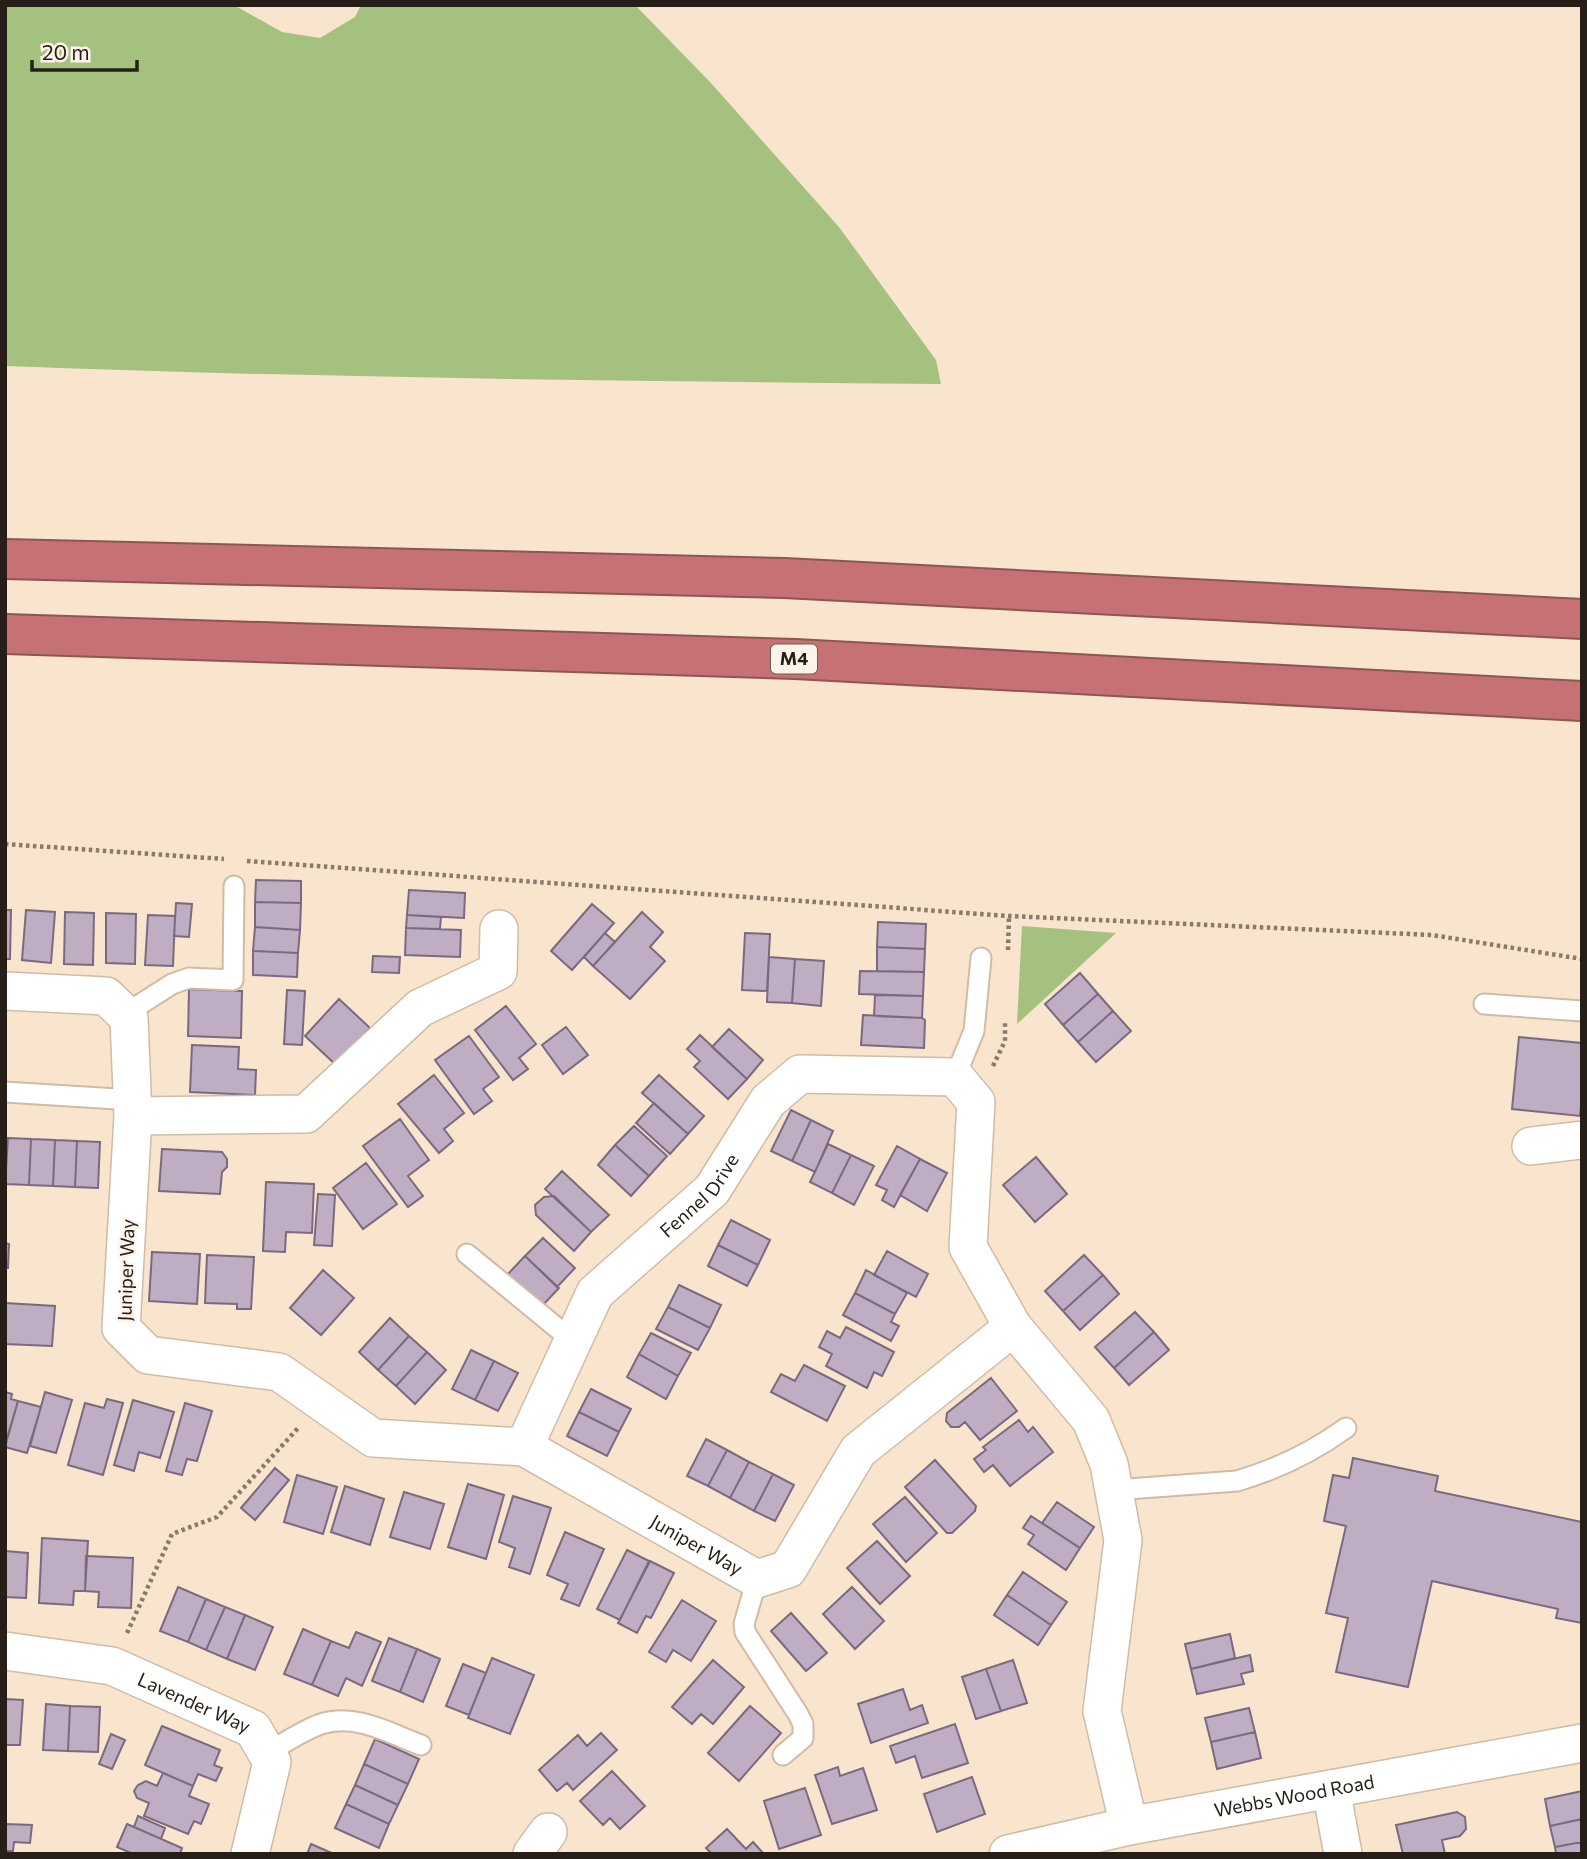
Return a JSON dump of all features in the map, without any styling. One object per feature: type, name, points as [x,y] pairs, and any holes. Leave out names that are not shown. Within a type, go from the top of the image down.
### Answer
[{"type":"highway","points":[[5,559],[784,578],[1582,619]]},
{"type":"highway","name":"M4","points":[[5,634],[795,659],[1582,701]]},
{"type":"street","points":[[133,1108],[306,1114],[420,1007],[498,971],[499,929]]},
{"type":"street","points":[[5,991],[106,996],[125,1014]]},
{"type":"street","name":"Juniper Way","points":[[125,1014],[130,1018],[133,1108],[121,1328],[148,1355],[279,1372],[373,1438],[524,1447],[757,1579],[788,1569],[858,1451],[1013,1327]]},
{"type":"street","name":"Fennel Drive","points":[[524,1447],[595,1293],[712,1190],[768,1101],[800,1073],[955,1077]]},
{"type":"street","points":[[955,1077],[976,1102],[968,1247],[1013,1327],[1091,1420],[1109,1464],[1123,1540],[1102,1711],[1129,1826]]},
{"type":"street","points":[[1531,1146],[1582,1140]]},
{"type":"street","name":"Lavender Way","points":[[5,1651],[111,1665],[253,1729],[272,1762],[250,1854]]},
{"type":"street","name":"Webbs Wood Road","points":[[1009,1854],[1129,1826],[1582,1743]]},
{"type":"street","points":[[1331,1789],[1343,1854]]},
{"type":"lane","points":[[125,1014],[172,984],[190,978],[233,980],[234,886]]},
{"type":"lane","points":[[955,1077],[974,1031],[981,958]]},
{"type":"lane","points":[[1484,1004],[1582,1011]]},
{"type":"lane","points":[[5,1092],[133,1108]]},
{"type":"lane","points":[[467,1254],[573,1341]]},
{"type":"lane","points":[[1114,1490],[1237,1481],[1325,1443],[1346,1428]]},
{"type":"lane","points":[[757,1579],[744,1624],[746,1632],[803,1724],[803,1738],[783,1755]]},
{"type":"lane","points":[[267,1753],[319,1725],[342,1720],[369,1724],[421,1745]]},
{"type":"path","points":[[5,844],[225,859]]},
{"type":"path","points":[[239,860],[1009,916],[1432,936],[1582,958]]},
{"type":"path","points":[[111,1665],[172,1534],[217,1517],[322,1401]]},
{"type":"green space","points":[[5,5],[234,5],[282,32],[320,38],[355,17],[361,5],[635,5],[711,83],[839,227],[936,360],[941,384],[356,376],[5,366]]},
{"type":"green space","points":[[1022,926],[1116,933],[1017,1024]]},
{"type":"building","points":[[256,880],[301,881],[301,903],[255,902]]},
{"type":"building","points":[[409,890],[465,893],[464,918],[407,915]]},
{"type":"building","points":[[255,902],[301,903],[300,930],[255,927]]},
{"type":"building","points":[[176,903],[192,904],[189,937],[174,936]]},
{"type":"building","points":[[592,904],[614,923],[572,970],[551,951]]},
{"type":"building","points":[[5,910],[11,910],[10,959],[5,959]]},
{"type":"building","points":[[26,910],[55,912],[51,963],[22,960]]},
{"type":"building","points":[[65,912],[94,913],[93,965],[64,964]]},
{"type":"building","points":[[642,912],[663,932],[650,947],[665,961],[630,999],[593,966]]},
{"type":"building","points":[[106,913],[136,914],[135,964],[106,963]]},
{"type":"building","points":[[148,915],[175,916],[173,966],[145,965]]},
{"type":"building","points":[[407,915],[441,917],[440,929],[406,928]]},
{"type":"building","points":[[878,922],[926,924],[925,949],[877,947]]},
{"type":"building","points":[[255,927],[300,930],[298,953],[253,951]]},
{"type":"building","points":[[406,928],[461,930],[460,957],[405,955]]},
{"type":"building","points":[[605,933],[615,942],[593,966],[584,957]]},
{"type":"building","points":[[745,933],[770,934],[767,991],[742,990]]},
{"type":"building","points":[[877,947],[925,949],[924,972],[877,971]]},
{"type":"building","points":[[253,951],[298,953],[297,977],[253,975]]},
{"type":"building","points":[[373,956],[400,957],[399,973],[372,972]]},
{"type":"building","points":[[769,957],[795,959],[792,1003],[767,1002]]},
{"type":"building","points":[[795,959],[824,961],[821,1006],[792,1003]]},
{"type":"building","points":[[860,971],[924,972],[923,996],[859,994]]},
{"type":"building","points":[[1080,973],[1098,994],[1063,1025],[1045,1004]]},
{"type":"building","points":[[189,989],[242,991],[241,1038],[188,1036]]},
{"type":"building","points":[[287,990],[305,991],[302,1045],[284,1044]]},
{"type":"building","points":[[1098,994],[1113,1011],[1078,1042],[1063,1025]]},
{"type":"building","points":[[875,995],[923,996],[922,1018],[874,1016]]},
{"type":"building","points":[[339,999],[370,1028],[335,1064],[305,1036]]},
{"type":"building","points":[[506,1006],[536,1044],[519,1058],[528,1069],[513,1080],[475,1030]]},
{"type":"building","points":[[1113,1011],[1131,1031],[1096,1062],[1078,1042]]},
{"type":"building","points":[[863,1015],[922,1018],[925,1020],[924,1048],[861,1045]]},
{"type":"building","points":[[566,1027],[588,1055],[563,1074],[542,1045]]},
{"type":"building","points":[[729,1029],[763,1060],[747,1079],[712,1047]]},
{"type":"building","points":[[700,1035],[747,1079],[728,1099],[694,1067],[700,1061],[687,1049]]},
{"type":"building","points":[[469,1036],[499,1077],[483,1089],[492,1101],[474,1114],[435,1060]]},
{"type":"building","points":[[1519,1037],[1582,1043],[1580,1116],[1512,1109]]},
{"type":"building","points":[[192,1045],[239,1047],[238,1069],[256,1070],[255,1095],[190,1092]]},
{"type":"building","points":[[434,1075],[464,1113],[444,1129],[453,1141],[439,1153],[398,1104]]},
{"type":"building","points":[[659,1075],[704,1116],[688,1134],[642,1093]]},
{"type":"building","points":[[654,1103],[688,1134],[670,1154],[636,1123]]},
{"type":"building","points":[[791,1110],[811,1120],[792,1161],[771,1151]]},
{"type":"building","points":[[400,1119],[429,1160],[408,1176],[423,1196],[408,1207],[363,1146]]},
{"type":"building","points":[[811,1120],[833,1131],[815,1172],[792,1161]]},
{"type":"building","points":[[634,1126],[667,1156],[649,1176],[615,1145]]},
{"type":"building","points":[[8,1138],[31,1139],[29,1185],[5,1184]]},
{"type":"building","points":[[31,1139],[55,1140],[53,1186],[29,1185]]},
{"type":"building","points":[[55,1140],[77,1141],[75,1187],[53,1186]]},
{"type":"building","points":[[77,1141],[100,1142],[98,1188],[75,1187]]},
{"type":"building","points":[[828,1144],[851,1155],[832,1193],[810,1182]]},
{"type":"building","points":[[615,1145],[649,1176],[631,1196],[598,1165]]},
{"type":"building","points":[[897,1146],[920,1159],[894,1207],[882,1200],[887,1190],[876,1185]]},
{"type":"building","points":[[162,1149],[222,1152],[227,1159],[227,1167],[222,1172],[220,1194],[159,1191]]},
{"type":"building","points":[[851,1155],[874,1166],[854,1205],[832,1193]]},
{"type":"building","points":[[1036,1157],[1067,1194],[1035,1222],[1003,1185]]},
{"type":"building","points":[[920,1159],[947,1173],[927,1211],[900,1195]]},
{"type":"building","points":[[366,1163],[397,1204],[363,1229],[333,1188]]},
{"type":"building","points":[[562,1171],[609,1215],[591,1232],[545,1189]]},
{"type":"building","points":[[266,1182],[314,1184],[312,1233],[286,1232],[285,1252],[263,1251]]},
{"type":"building","points":[[318,1194],[335,1195],[332,1246],[314,1245]]},
{"type":"building","points":[[554,1196],[591,1232],[574,1251],[536,1215],[535,1205],[544,1197]]},
{"type":"building","points":[[731,1220],[770,1240],[758,1265],[718,1245]]},
{"type":"building","points":[[543,1238],[575,1268],[557,1287],[525,1256]]},
{"type":"building","points":[[5,1243],[9,1244],[8,1268],[5,1268]]},
{"type":"building","points":[[718,1245],[758,1265],[747,1286],[708,1266]]},
{"type":"building","points":[[887,1251],[928,1274],[916,1297],[874,1275]]},
{"type":"building","points":[[152,1252],[200,1254],[197,1304],[149,1301]]},
{"type":"building","points":[[207,1255],[254,1257],[251,1309],[237,1309],[237,1304],[205,1303]]},
{"type":"building","points":[[1084,1255],[1103,1275],[1063,1311],[1045,1291]]},
{"type":"building","points":[[525,1256],[559,1288],[541,1307],[507,1275]]},
{"type":"building","points":[[323,1270],[354,1298],[321,1335],[290,1308]]},
{"type":"building","points":[[866,1270],[907,1293],[895,1314],[855,1293]]},
{"type":"building","points":[[1103,1275],[1119,1294],[1080,1330],[1063,1311]]},
{"type":"building","points":[[679,1285],[721,1305],[710,1328],[668,1307]]},
{"type":"building","points":[[855,1293],[895,1314],[891,1322],[899,1326],[891,1341],[843,1315]]},
{"type":"building","points":[[5,1303],[55,1306],[52,1346],[5,1344]]},
{"type":"building","points":[[668,1307],[710,1328],[698,1350],[656,1329]]},
{"type":"building","points":[[1135,1312],[1154,1332],[1114,1368],[1095,1347]]},
{"type":"building","points":[[390,1318],[409,1336],[378,1370],[359,1352]]},
{"type":"building","points":[[846,1327],[894,1352],[882,1376],[874,1372],[867,1388],[826,1366],[832,1354],[819,1347],[827,1331],[840,1338]]},
{"type":"building","points":[[1154,1332],[1169,1350],[1129,1385],[1114,1368]]},
{"type":"building","points":[[651,1333],[691,1353],[678,1376],[639,1354]]},
{"type":"building","points":[[409,1336],[427,1352],[396,1386],[378,1370]]},
{"type":"building","points":[[471,1350],[494,1361],[475,1400],[452,1389]]},
{"type":"building","points":[[427,1352],[446,1370],[415,1404],[396,1386]]},
{"type":"building","points":[[639,1354],[678,1376],[666,1399],[627,1377]]},
{"type":"building","points":[[494,1361],[518,1373],[498,1411],[475,1400]]},
{"type":"building","points":[[804,1365],[845,1386],[827,1421],[771,1392],[781,1374],[795,1381]]},
{"type":"building","points":[[991,1378],[1017,1411],[980,1440],[965,1422],[959,1427],[951,1427],[946,1421],[947,1413]]},
{"type":"building","points":[[591,1389],[631,1409],[619,1432],[579,1412]]},
{"type":"building","points":[[5,1392],[12,1394],[11,1399],[18,1401],[5,1445]]},
{"type":"building","points":[[45,1392],[72,1400],[56,1453],[30,1446]]},
{"type":"building","points":[[107,1399],[123,1403],[103,1475],[68,1465],[85,1403],[104,1408]]},
{"type":"building","points":[[133,1400],[174,1412],[160,1458],[139,1452],[134,1471],[114,1465]]},
{"type":"building","points":[[18,1401],[41,1407],[27,1453],[5,1447]]},
{"type":"building","points":[[185,1403],[212,1411],[197,1461],[187,1459],[182,1475],[166,1471]]},
{"type":"building","points":[[579,1412],[619,1432],[607,1456],[567,1436]]},
{"type":"building","points":[[1019,1420],[1028,1432],[1033,1427],[1053,1452],[1010,1486],[993,1465],[984,1472],[974,1459],[986,1450],[983,1447]]},
{"type":"building","points":[[706,1439],[727,1450],[708,1486],[687,1476]]},
{"type":"building","points":[[727,1450],[749,1462],[730,1498],[708,1486]]},
{"type":"building","points":[[1353,1458],[1438,1476],[1435,1491],[1582,1522],[1582,1623],[1556,1618],[1558,1609],[1432,1581],[1408,1687],[1336,1672],[1348,1618],[1326,1613],[1346,1526],[1324,1521],[1333,1475],[1349,1478]]},
{"type":"building","points":[[935,1460],[976,1506],[975,1511],[952,1533],[947,1533],[905,1487]]},
{"type":"building","points":[[749,1462],[773,1474],[754,1511],[730,1498]]},
{"type":"building","points":[[275,1468],[289,1480],[255,1520],[241,1508]]},
{"type":"building","points":[[773,1474],[794,1485],[775,1521],[754,1511]]},
{"type":"building","points":[[297,1475],[337,1487],[323,1534],[284,1522]]},
{"type":"building","points":[[468,1484],[504,1495],[486,1559],[448,1547]]},
{"type":"building","points":[[345,1486],[384,1499],[370,1545],[331,1532]]},
{"type":"building","points":[[404,1492],[444,1504],[430,1549],[390,1537]]},
{"type":"building","points":[[513,1496],[551,1508],[530,1574],[509,1567],[515,1548],[499,1542]]},
{"type":"building","points":[[905,1497],[937,1533],[906,1562],[873,1524]]},
{"type":"building","points":[[1057,1502],[1094,1527],[1080,1548],[1042,1523]]},
{"type":"building","points":[[1031,1516],[1080,1548],[1066,1570],[1028,1544],[1034,1535],[1023,1528]]},
{"type":"building","points":[[565,1532],[604,1549],[579,1606],[561,1599],[568,1584],[547,1575]]},
{"type":"building","points":[[42,1538],[88,1541],[85,1591],[74,1591],[73,1605],[39,1603]]},
{"type":"building","points":[[877,1541],[910,1576],[880,1604],[847,1568]]},
{"type":"building","points":[[627,1550],[649,1561],[620,1620],[597,1609]]},
{"type":"building","points":[[5,1551],[28,1553],[26,1598],[5,1597]]},
{"type":"building","points":[[86,1556],[133,1558],[131,1608],[98,1607],[99,1592],[85,1591]]},
{"type":"building","points":[[650,1561],[674,1573],[651,1618],[646,1616],[637,1633],[618,1623]]},
{"type":"building","points":[[1023,1572],[1067,1602],[1051,1625],[1007,1595]]},
{"type":"building","points":[[178,1587],[206,1599],[188,1642],[160,1631]]},
{"type":"building","points":[[852,1587],[884,1621],[855,1649],[823,1614]]},
{"type":"building","points":[[1007,1595],[1051,1625],[1038,1645],[994,1615]]},
{"type":"building","points":[[206,1599],[225,1607],[206,1650],[188,1642]]},
{"type":"building","points":[[682,1600],[716,1621],[691,1661],[673,1650],[666,1662],[649,1652]]},
{"type":"building","points":[[225,1607],[245,1615],[227,1659],[206,1650]]},
{"type":"building","points":[[791,1613],[827,1653],[806,1671],[771,1631]]},
{"type":"building","points":[[245,1615],[273,1627],[255,1670],[227,1659]]},
{"type":"building","points":[[303,1629],[331,1641],[312,1685],[284,1674]]},
{"type":"building","points":[[356,1632],[381,1642],[362,1686],[346,1678],[338,1696],[312,1685],[331,1641],[349,1648]]},
{"type":"building","points":[[1230,1634],[1235,1658],[1191,1669],[1185,1644]]},
{"type":"building","points":[[389,1638],[417,1649],[400,1692],[372,1681]]},
{"type":"building","points":[[417,1649],[440,1659],[423,1702],[400,1692]]},
{"type":"building","points":[[1250,1655],[1253,1671],[1241,1674],[1244,1684],[1197,1694],[1191,1669]]},
{"type":"building","points":[[492,1658],[534,1675],[510,1734],[468,1718]]},
{"type":"building","points":[[713,1660],[744,1687],[713,1724],[701,1714],[692,1724],[672,1707]]},
{"type":"building","points":[[1013,1660],[1027,1703],[1001,1711],[986,1669]]},
{"type":"building","points":[[463,1664],[486,1673],[469,1715],[446,1706]]},
{"type":"building","points":[[986,1669],[1001,1711],[976,1719],[962,1677]]},
{"type":"building","points":[[903,1689],[910,1710],[922,1705],[928,1723],[871,1743],[858,1704]]},
{"type":"building","points":[[5,1699],[23,1700],[20,1745],[5,1745]]},
{"type":"building","points":[[46,1704],[70,1706],[68,1751],[43,1750]]},
{"type":"building","points":[[70,1706],[100,1707],[98,1752],[68,1751]]},
{"type":"building","points":[[750,1706],[781,1733],[739,1781],[708,1753]]},
{"type":"building","points":[[1249,1708],[1255,1732],[1211,1742],[1205,1718]]},
{"type":"building","points":[[955,1724],[968,1763],[922,1778],[915,1756],[896,1763],[890,1746]]},
{"type":"building","points":[[162,1726],[220,1750],[214,1765],[222,1768],[216,1781],[198,1774],[193,1786],[145,1765]]},
{"type":"building","points":[[1255,1732],[1261,1758],[1217,1769],[1211,1742]]},
{"type":"building","points":[[601,1733],[617,1750],[573,1790],[567,1783],[557,1791],[539,1770],[578,1735],[587,1746]]},
{"type":"building","points":[[111,1734],[125,1740],[112,1769],[99,1764]]},
{"type":"building","points":[[375,1739],[419,1759],[408,1784],[364,1764]]},
{"type":"building","points":[[364,1764],[408,1784],[398,1805],[355,1785]]},
{"type":"building","points":[[838,1767],[840,1776],[863,1768],[877,1810],[832,1824],[815,1775]]},
{"type":"building","points":[[612,1771],[645,1806],[620,1829],[610,1818],[603,1825],[580,1801]]},
{"type":"building","points":[[163,1773],[193,1786],[189,1796],[209,1804],[201,1824],[194,1821],[188,1834],[144,1816],[149,1803],[137,1798],[134,1791],[146,1781],[157,1786]]},
{"type":"building","points":[[972,1777],[985,1814],[937,1832],[924,1794]]},
{"type":"building","points":[[355,1785],[398,1805],[389,1824],[346,1804]]},
{"type":"building","points":[[805,1788],[821,1835],[779,1849],[764,1801]]},
{"type":"building","points":[[1582,1791],[1582,1819],[1550,1826],[1545,1799]]},
{"type":"building","points":[[346,1804],[389,1824],[379,1848],[335,1828]]},
{"type":"building","points":[[1457,1812],[1465,1817],[1466,1829],[1460,1836],[1442,1840],[1445,1854],[1403,1854],[1396,1825]]},
{"type":"building","points":[[138,1816],[165,1828],[161,1839],[134,1827]]},
{"type":"building","points":[[1582,1819],[1582,1842],[1555,1847],[1550,1826]]},
{"type":"building","points":[[5,1824],[32,1825],[30,1843],[14,1842],[13,1851],[5,1851]]},
{"type":"building","points":[[127,1824],[182,1848],[180,1854],[133,1854],[117,1847]]},
{"type":"building","points":[[727,1829],[746,1849],[753,1842],[764,1854],[712,1854],[706,1848]]},
{"type":"building","points":[[1582,1842],[1582,1854],[1556,1854],[1555,1847]]},
{"type":"building","points":[[311,1844],[334,1854],[307,1854]]}]
